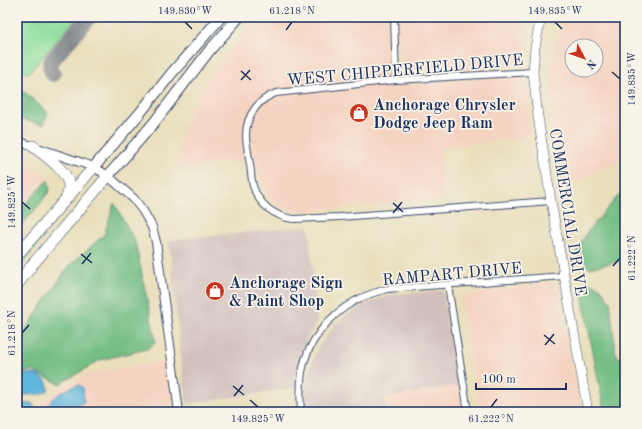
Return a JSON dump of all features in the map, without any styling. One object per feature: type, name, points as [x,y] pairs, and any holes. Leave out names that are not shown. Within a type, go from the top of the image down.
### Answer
[{"type":"highway","points":[[17,255],[65,201],[171,74],[221,17]]},
{"type":"highway","points":[[17,285],[32,264],[154,124],[209,51],[239,17]]},
{"type":"highway","points":[[33,146],[64,173],[69,182],[69,192],[65,201]]},
{"type":"main road","name":"COMMERCIAL DRIVE","points":[[541,17],[535,47],[533,72],[538,117],[551,201],[588,412]]},
{"type":"street","points":[[394,17],[396,80]]},
{"type":"street","name":"WEST CHIPPERFIELD DRIVE","points":[[533,72],[396,80],[276,92],[269,95],[257,105],[247,124],[246,134],[253,185],[258,198],[267,208],[286,218],[300,219],[551,201]]},
{"type":"street","points":[[17,141],[94,167],[108,176],[134,198],[144,210],[152,227],[156,242],[179,412]]},
{"type":"street","name":"RAMPART DRIVE","points":[[300,412],[300,387],[302,371],[314,339],[326,324],[356,301],[387,289],[564,276]]},
{"type":"street","points":[[448,285],[468,412]]},
{"type":"shaded area","name":"Anchorage Chrysler Dodge Jeep Ram","points":[[257,17],[386,17],[389,86],[497,77],[520,78],[526,83],[528,93],[530,108],[530,137],[440,147],[444,199],[299,212],[281,208],[267,197],[255,159],[176,168],[186,117],[212,71]]},
{"type":"shaded area","points":[[398,17],[528,17],[525,36],[526,61],[517,65],[407,75],[401,70]]},
{"type":"shaded area","points":[[563,17],[624,17],[625,159],[574,183],[562,160],[554,133],[552,66]]},
{"type":"shaded area","points":[[17,163],[47,176],[17,210]]},
{"type":"shaded area","points":[[309,226],[317,321],[307,338],[295,388],[187,404],[169,240]]},
{"type":"shaded area","points":[[553,282],[557,286],[569,359],[579,394],[582,412],[479,412],[460,297]]},
{"type":"shaded area","points":[[443,291],[458,385],[385,398],[387,412],[305,412],[305,385],[316,351],[335,324],[364,304],[395,294]]},
{"type":"shaded area","points":[[167,361],[173,412],[29,412],[61,388],[85,375]]},
{"type":"shaded area","points":[[458,385],[463,412],[387,412],[384,398]]},
{"type":"green space","points":[[17,17],[77,17],[28,74],[17,65]]},
{"type":"green space","points":[[17,85],[48,113],[43,125],[17,118]]},
{"type":"green space","points":[[48,180],[50,190],[17,230],[17,213]]},
{"type":"green space","points":[[625,188],[625,260],[589,268],[576,254],[587,232]]},
{"type":"green space","points":[[114,203],[135,241],[156,342],[147,349],[100,360],[60,384],[31,370],[17,378],[17,342],[69,266],[104,235]]},
{"type":"green space","points":[[42,236],[45,236],[17,270],[17,265]]},
{"type":"green space","points":[[591,283],[601,288],[610,302],[616,355],[625,362],[625,412],[615,412],[603,405],[581,289]]},
{"type":"water","points":[[32,373],[39,375],[46,381],[48,391],[29,395],[17,394],[17,380],[22,376]]},
{"type":"water","points":[[80,385],[83,388],[84,402],[80,404],[47,409],[45,408],[61,393]]},
{"type":"water","points":[[32,403],[35,408],[33,412],[17,412],[17,407]]},
{"type":"taxiway","points":[[53,74],[50,67],[52,60],[89,17]]},
{"type":"place","name":"Anchorage Chrysler Dodge Jeep Ram","points":[[359,113]]},
{"type":"place","name":"Anchorage Sign & Paint Shop","points":[[215,291]]}]
